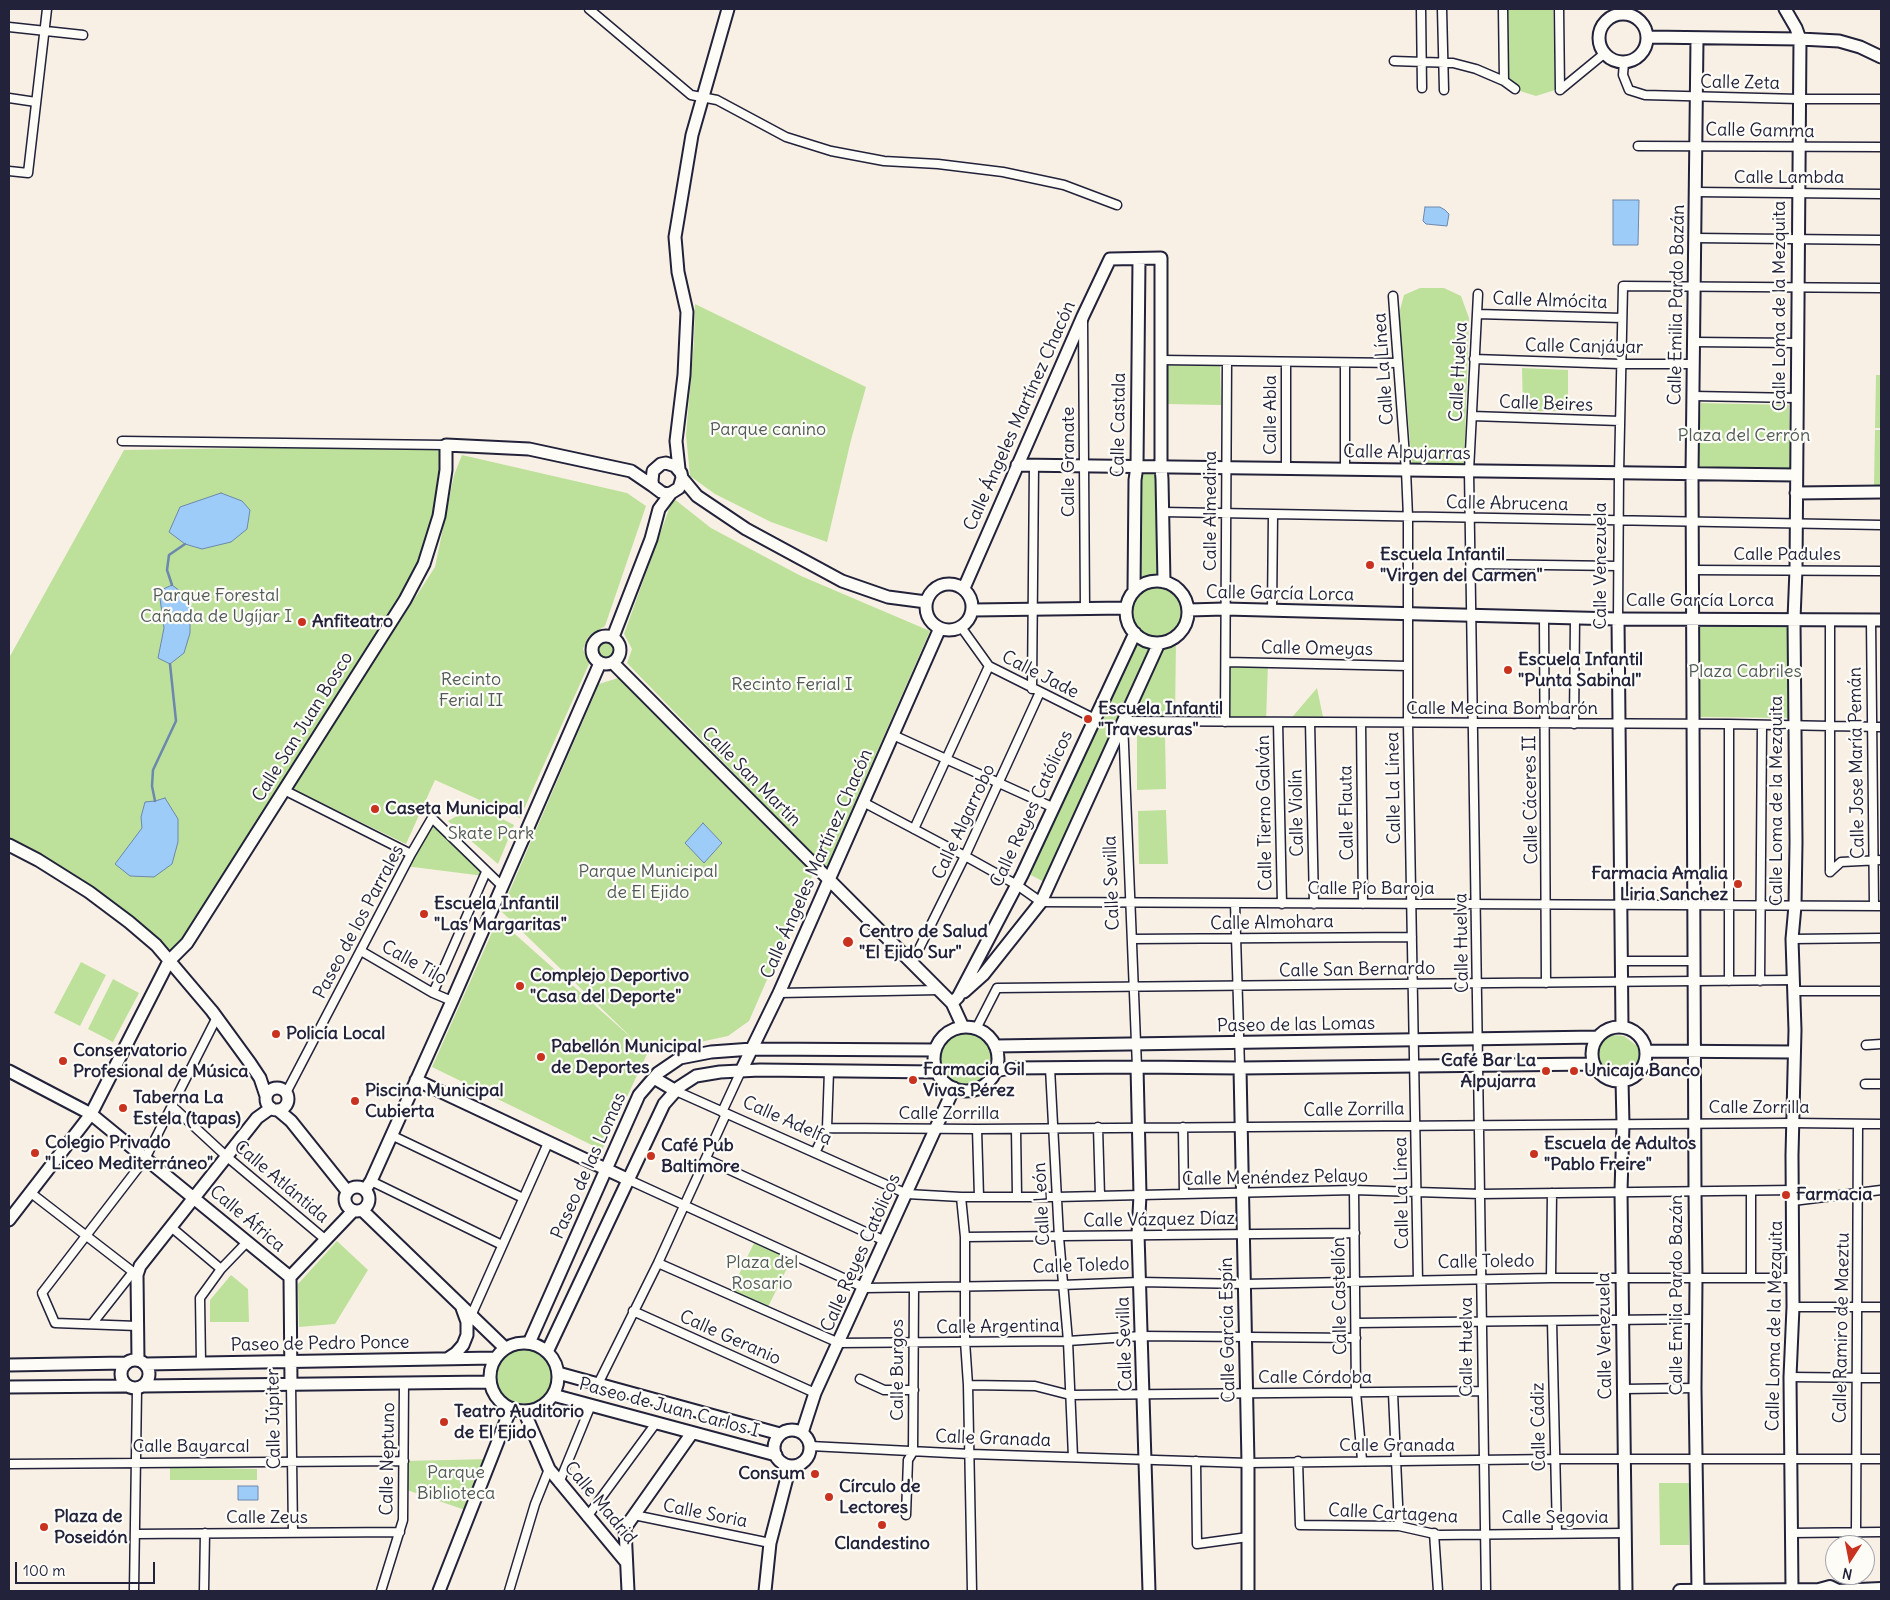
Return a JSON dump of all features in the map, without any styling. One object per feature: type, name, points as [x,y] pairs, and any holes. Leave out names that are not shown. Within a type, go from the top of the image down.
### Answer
[{"type":"main road","points":[[1680,1591],[1792,1589],[1819,1591],[1830,1587],[1838,1591],[1881,1589]]},
{"type":"street","points":[[9,171],[28,173],[47,9]]},
{"type":"street","points":[[589,9],[691,95],[717,100],[786,137],[831,151],[884,161],[938,164],[1003,172],[1064,185],[1117,205]]},
{"type":"street","points":[[613,637],[651,539],[660,508],[681,483],[676,441],[684,375],[687,312],[678,272],[675,237],[692,135],[728,9]]},
{"type":"street","points":[[1421,9],[1422,88]]},
{"type":"street","points":[[1442,9],[1444,90]]},
{"type":"street","points":[[1503,9],[1504,81]]},
{"type":"street","points":[[1559,9],[1560,90],[1605,53]]},
{"type":"street","points":[[1785,9],[1800,39]]},
{"type":"street","points":[[1609,13],[1627,14],[1641,22],[1646,29],[1647,38],[1646,45],[1638,57],[1624,62],[1611,58],[1605,53],[1600,41],[1600,34],[1609,13]]},
{"type":"street","points":[[9,26],[83,35]]},
{"type":"street","points":[[1647,38],[1839,41],[1860,47],[1881,57]]},
{"type":"street","name":"Calle Emilia Pardo Bazán","points":[[1697,39],[1692,522],[1695,1388],[1698,1591]]},
{"type":"street","name":"Calle Loma de la Mezquita","points":[[1792,1589],[1790,1377],[1793,1307],[1794,1052],[1792,939],[1795,906],[1794,619],[1800,39]]},
{"type":"street","points":[[1394,62],[1443,62],[1476,69],[1504,81],[1515,89]]},
{"type":"street","name":"Calle Zeta","points":[[1624,62],[1623,74],[1629,90],[1645,95],[1881,99]]},
{"type":"street","points":[[9,98],[36,102]]},
{"type":"street","name":"Calle Gamma","points":[[1638,146],[1881,147]]},
{"type":"street","name":"Calle Lambda","points":[[1696,192],[1881,194]]},
{"type":"street","points":[[1695,238],[1881,240]]},
{"type":"street","points":[[1139,259],[1161,258],[1161,468],[1164,582]]},
{"type":"street","name":"Calle Ángeles Martínez Chacón","points":[[964,588],[1083,316],[1110,259],[1139,259]]},
{"type":"street","name":"Calle Castala","points":[[1134,592],[1139,259]]},
{"type":"street","name":"Calle Venezuela","points":[[1622,1027],[1618,521],[1623,286],[1695,286]]},
{"type":"street","points":[[1695,286],[1881,288]]},
{"type":"street","name":"Calle Huelva","points":[[1478,294],[1469,471],[1486,1591]]},
{"type":"street","name":"Calle La Línea","points":[[1393,296],[1408,517],[1408,723],[1418,1192],[1418,1280]]},
{"type":"street","name":"Calle Almócita","points":[[1477,314],[1622,318]]},
{"type":"street","name":"Calle Granate","points":[[1083,316],[1085,609]]},
{"type":"street","points":[[1694,342],[1797,343]]},
{"type":"street","name":"Calle Canjáyar","points":[[1474,359],[1621,364],[1694,364]]},
{"type":"street","points":[[1161,360],[1398,363]]},
{"type":"street","name":"Calle Almedina","points":[[1224,722],[1226,662],[1227,361]]},
{"type":"street","name":"Calle Abla","points":[[1286,362],[1286,469]]},
{"type":"street","points":[[1345,362],[1345,470]]},
{"type":"street","points":[[1693,396],[1797,398]]},
{"type":"street","name":"Calle Beires","points":[[1472,416],[1620,421]]},
{"type":"street","points":[[122,441],[446,445],[529,449],[630,472],[661,492],[698,496]]},
{"type":"street","points":[[660,508],[652,476],[676,441]]},
{"type":"street","name":"Calle San Juan Bosco","points":[[9,1220],[91,1114],[169,961],[187,943],[405,600],[424,564],[439,516],[446,470],[446,445]]},
{"type":"street","points":[[630,472],[671,464],[698,496],[746,529],[842,581],[888,598],[926,602]]},
{"type":"street","name":"Calle Alpujarras","points":[[1017,465],[1796,475]]},
{"type":"street","points":[[1032,688],[1034,466]]},
{"type":"street","points":[[1796,492],[1881,492]]},
{"type":"street","name":"Calle Abrucena","points":[[1163,512],[1881,525]]},
{"type":"street","points":[[1272,611],[1273,515]]},
{"type":"street","points":[[1471,564],[1618,566]]},
{"type":"street","name":"Calle Padules","points":[[1693,570],[1796,569],[1881,571]]},
{"type":"street","points":[[1148,582],[1164,582],[1173,585],[1181,592],[1186,600],[1188,610],[1187,620],[1180,632],[1168,641],[1159,643],[1142,639],[1135,634],[1126,617],[1126,608],[1134,592],[1148,582]]},
{"type":"street","points":[[949,584],[964,588],[972,602],[973,610],[971,616],[961,627],[954,630],[940,628],[934,624],[929,618],[926,602],[929,595],[941,585],[949,584]]},
{"type":"street","points":[[973,610],[1126,608]]},
{"type":"street","name":"Calle García Lorca","points":[[1188,610],[1225,609],[1618,619],[1876,620]]},
{"type":"street","name":"Calle Cáceres II","points":[[1544,617],[1546,983]]},
{"type":"street","points":[[1574,724],[1575,618]]},
{"type":"street","points":[[1830,620],[1830,872],[1841,862],[1877,860]]},
{"type":"street","name":"Calle Jose María Pemán","points":[[1876,620],[1872,727],[1878,906]]},
{"type":"street","name":"Calle Jade","points":[[961,627],[989,666],[1095,719]]},
{"type":"street","name":"Calle Ángeles Martínez Chacón","points":[[598,1384],[658,1263],[706,1159],[741,1071],[779,992],[940,628]]},
{"type":"street","name":"Calle Reyes Católicos","points":[[955,1000],[1017,885],[1135,634]]},
{"type":"street","points":[[600,637],[613,637],[621,648],[619,657],[613,663],[600,663],[594,657],[592,648],[594,643],[600,637]]},
{"type":"street","points":[[955,1000],[983,975],[1042,902],[1159,643]]},
{"type":"street","name":"Calle Omeyas","points":[[1226,662],[1408,666]]},
{"type":"street","points":[[290,1277],[326,1240],[369,1201],[368,1185],[452,1001],[600,663]]},
{"type":"street","name":"Calle San Martín","points":[[613,663],[939,990],[955,1000],[963,1027]]},
{"type":"street","points":[[914,829],[989,666]]},
{"type":"street","name":"Calle Algarrobo","points":[[912,963],[1000,783],[1040,692]]},
{"type":"street","name":"Calle Mecina Bombarón","points":[[1123,721],[1619,725],[1729,724],[1881,727]]},
{"type":"street","name":"Calle Sevilla","points":[[1123,721],[1137,1066],[1140,1195],[1138,1234],[1149,1591]]},
{"type":"street","name":"Calle Tierno Galván","points":[[1278,722],[1282,904]]},
{"type":"street","name":"Calle Violín","points":[[1310,722],[1314,904]]},
{"type":"street","name":"Calle Flauta","points":[[1361,723],[1363,904]]},
{"type":"street","points":[[1729,724],[1729,981]]},
{"type":"street","points":[[1760,981],[1762,725]]},
{"type":"street","points":[[893,735],[1052,808]]},
{"type":"street","points":[[284,790],[411,854]]},
{"type":"street","points":[[863,802],[1017,885],[1042,902]]},
{"type":"street","name":"Paseo de los Parrales","points":[[280,1101],[432,818],[486,872]]},
{"type":"street","points":[[9,844],[89,892],[129,922],[156,946],[217,1017],[260,1078],[280,1101],[291,1121],[347,1191],[345,1203],[350,1209],[358,1211],[505,1348]]},
{"type":"street","points":[[434,993],[486,872],[502,886]]},
{"type":"street","name":"Calle Pío Baroja","points":[[1042,902],[1878,906]]},
{"type":"street","points":[[1235,903],[1240,1068]]},
{"type":"street","name":"Calle Almohara","points":[[1132,939],[1412,937]]},
{"type":"street","points":[[1792,939],[1881,938]]},
{"type":"street","name":"Calle Tilo","points":[[361,951],[434,993],[452,1001]]},
{"type":"street","points":[[1621,961],[1695,961]]},
{"type":"street","name":"Calle San Bernardo","points":[[976,1029],[997,988],[1760,981],[1793,986],[1881,991]]},
{"type":"street","points":[[779,992],[939,990]]},
{"type":"street","points":[[137,1326],[55,1323],[42,1293],[145,1159],[217,1017]]},
{"type":"street","points":[[963,1027],[976,1029],[986,1034],[995,1046],[998,1063],[990,1080],[982,1086],[974,1090],[954,1088],[941,1079],[936,1072],[934,1065],[935,1050],[945,1034],[954,1029],[963,1027]]},
{"type":"street","points":[[1622,1027],[1631,1029],[1644,1042],[1646,1059],[1637,1074],[1622,1080],[1605,1076],[1599,1071],[1594,1064],[1592,1055],[1598,1037],[1604,1031],[1622,1027]]},
{"type":"street","name":"Paseo de las Lomas","points":[[995,1046],[1598,1037]]},
{"type":"street","points":[[1866,1045],[1881,1044]]},
{"type":"street","name":"Paseo de las Lomas","points":[[529,1343],[639,1095],[658,1073],[680,1058],[711,1052],[752,1049],[935,1050]]},
{"type":"street","points":[[1646,1051],[1794,1052]]},
{"type":"street","points":[[995,1071],[1010,1068],[1137,1066],[1240,1068],[1594,1064]]},
{"type":"street","name":"Calle León","points":[[1050,1068],[1056,1197],[1068,1341],[1073,1457]]},
{"type":"street","name":"Calle García Espín","points":[[1240,1068],[1248,1463],[1248,1591]]},
{"type":"street","name":"Calle África","points":[[9,1071],[91,1114],[290,1277]]},
{"type":"street","points":[[547,1352],[664,1104],[676,1091],[696,1076],[741,1071],[936,1072]]},
{"type":"street","points":[[815,1152],[827,1128],[828,1071]]},
{"type":"street","points":[[260,1078],[267,1103],[280,1101]]},
{"type":"street","name":"Calle Adelfa","points":[[654,1078],[676,1091],[907,1194]]},
{"type":"street","name":"Calle Toledo","points":[[416,1080],[548,1143],[865,1288],[1140,1282],[1245,1284],[1551,1278],[1793,1278]]},
{"type":"street","name":"Calle Venezuela","points":[[1622,1080],[1623,1124],[1620,1191],[1626,1591]]},
{"type":"street","points":[[1866,1084],[1881,1084]]},
{"type":"street","name":"Calle Reyes Católicos","points":[[802,1433],[815,1393],[865,1288],[954,1088]]},
{"type":"street","points":[[92,1324],[135,1274],[257,1118],[280,1101]]},
{"type":"street","name":"Calle Atlántida","points":[[172,1106],[226,1156],[326,1240]]},
{"type":"street","name":"Calle Ramiro de Maeztu","points":[[1856,1532],[1858,1124]]},
{"type":"street","name":"Calle Zorrilla","points":[[827,1128],[1016,1129],[1416,1125],[1881,1124]]},
{"type":"street","points":[[1098,1127],[1100,1196]]},
{"type":"street","points":[[1183,1127],[1184,1194]]},
{"type":"street","points":[[977,1129],[979,1196]]},
{"type":"street","points":[[1016,1129],[1017,1196]]},
{"type":"street","points":[[392,1135],[523,1198]]},
{"type":"street","points":[[471,1316],[548,1143]]},
{"type":"street","points":[[706,1159],[885,1242]]},
{"type":"street","points":[[347,1191],[358,1186],[368,1185],[502,1245]]},
{"type":"street","name":"Calle Menéndez Pelayo","points":[[907,1194],[961,1197],[1056,1197],[1354,1190],[1480,1194],[1751,1190],[1794,1195],[1858,1194],[1881,1190]]},
{"type":"street","name":"Calle Castellón","points":[[1354,1190],[1356,1392],[1362,1460]]},
{"type":"street","points":[[1751,1190],[1751,1278]]},
{"type":"street","points":[[1551,1278],[1552,1192]]},
{"type":"street","points":[[31,1193],[135,1274]]},
{"type":"street","points":[[961,1197],[965,1237],[965,1341],[970,1454],[972,1591]]},
{"type":"street","points":[[171,1227],[221,1269]]},
{"type":"street","name":"Calle Vázquez Díaz","points":[[965,1237],[1354,1233]]},
{"type":"street","points":[[201,1363],[200,1298],[221,1269],[246,1242]]},
{"type":"street","name":"Calle Argentina","points":[[658,1263],[839,1343],[913,1344],[965,1341],[1068,1341],[1142,1336],[1356,1338]]},
{"type":"street","points":[[135,1274],[137,1326],[141,1362],[149,1373],[147,1383],[135,1387]]},
{"type":"street","name":"Calle Júpiter","points":[[290,1277],[293,1533]]},
{"type":"street","name":"Calle Burgos","points":[[913,1452],[914,1288]]},
{"type":"street","points":[[447,1359],[463,1345],[467,1335],[467,1322],[461,1306]]},
{"type":"street","points":[[1793,1307],[1881,1307]]},
{"type":"street","name":"Calle Geranio","points":[[633,1311],[815,1393]]},
{"type":"street","points":[[1356,1323],[1695,1319]]},
{"type":"street","name":"Calle Cádiz","points":[[1552,1321],[1556,1533]]},
{"type":"street","points":[[529,1343],[547,1352],[552,1358],[558,1373],[553,1395],[545,1403],[524,1411],[512,1408],[501,1402],[494,1394],[489,1374],[495,1358],[505,1348],[512,1344],[529,1343]]},
{"type":"street","name":"Paseo de Pedro Ponce","points":[[141,1362],[291,1362],[495,1358]]},
{"type":"street","points":[[9,1365],[125,1364],[133,1360],[141,1362]]},
{"type":"street","points":[[125,1364],[120,1375],[135,1387]]},
{"type":"street","name":"Paseo de Juan Carlos I","points":[[558,1373],[780,1434]]},
{"type":"street","points":[[1790,1377],[1881,1378]]},
{"type":"street","points":[[860,1379],[884,1390],[914,1390]]},
{"type":"street","points":[[9,1387],[490,1382]]},
{"type":"street","name":"Calle Neptuno","points":[[382,1591],[404,1520],[404,1383]]},
{"type":"street","name":"Calle Córdoba","points":[[968,1385],[1035,1386],[1070,1395],[1482,1391]]},
{"type":"street","points":[[134,1591],[135,1387]]},
{"type":"street","points":[[1624,1389],[1695,1388]]},
{"type":"street","points":[[1393,1393],[1400,1526]]},
{"type":"street","name":"Paseo de Juan Carlos I","points":[[553,1395],[776,1456]]},
{"type":"street","points":[[559,1483],[591,1405]]},
{"type":"street","points":[[439,1591],[512,1408]]},
{"type":"street","name":"Calle Madrid","points":[[524,1411],[549,1470],[626,1562]]},
{"type":"street","points":[[586,1516],[656,1423]]},
{"type":"street","points":[[791,1430],[802,1433],[809,1441],[808,1457],[795,1466],[784,1464],[776,1456],[774,1444],[780,1434],[791,1430]]},
{"type":"street","points":[[634,1515],[692,1433]]},
{"type":"street","name":"Calle Granada","points":[[810,1446],[913,1452],[1248,1463],[1362,1460],[1881,1459]]},
{"type":"street","name":"Calle Granada","points":[[906,1515],[908,1460],[913,1452]]},
{"type":"street","name":"Calle Bayarcal","points":[[9,1464],[404,1461]]},
{"type":"street","name":"Calle Cartagena","points":[[1298,1461],[1300,1525],[1400,1526],[1434,1534],[1485,1533]]},
{"type":"street","points":[[1196,1462],[1197,1544],[1248,1537]]},
{"type":"street","points":[[765,1591],[770,1543],[790,1466]]},
{"type":"street","points":[[509,1591],[535,1504],[549,1470]]},
{"type":"street","name":"Calle Madrid","points":[[628,1591],[625,1528],[634,1515]]},
{"type":"street","name":"Calle Soria","points":[[634,1515],[770,1543]]},
{"type":"street","name":"Calle Zeus","points":[[135,1534],[400,1532]]},
{"type":"street","points":[[1791,1533],[1881,1532]]},
{"type":"street","points":[[204,1591],[205,1533]]},
{"type":"street","name":"Calle Segovia","points":[[1485,1533],[1626,1533]]},
{"type":"street","points":[[1434,1534],[1438,1591]]},
{"type":"green space","points":[[1508,9],[1553,9],[1555,90],[1536,96],[1520,91],[1509,79]]},
{"type":"green space","points":[[1420,288],[1444,288],[1461,296],[1469,318],[1464,467],[1412,465],[1400,310],[1404,295]]},
{"type":"green space","name":"Parque canino","points":[[695,304],[866,387],[851,440],[827,542],[771,522],[715,494],[690,476],[686,435],[694,341]]},
{"type":"green space","points":[[1166,365],[1220,366],[1221,405],[1167,404]]},
{"type":"green space","points":[[1522,368],[1568,370],[1568,411],[1523,411]]},
{"type":"green space","points":[[1876,375],[1881,375],[1881,428],[1875,428]]},
{"type":"green space","name":"Plaza del Cerrón","points":[[1701,403],[1789,405],[1791,469],[1697,468]]},
{"type":"green space","points":[[1875,430],[1881,430],[1881,486],[1874,486]]},
{"type":"green space","name":"Parque Forestal Cañada de Ugíjar I","points":[[446,445],[424,564],[169,961],[129,922],[9,845],[9,658],[124,450]]},
{"type":"green space","name":"Recinto Ferial II","points":[[462,455],[627,493],[646,506],[605,626],[588,637],[583,649],[589,664],[520,818],[435,780],[406,844],[292,789],[435,567],[454,475]]},
{"type":"green space","points":[[1139,471],[1157,471],[1160,576],[1137,580]]},
{"type":"green space","name":"Recinto Ferial I","points":[[673,498],[711,528],[801,576],[930,631],[826,868],[627,663],[632,649],[624,634]]},
{"type":"green space","points":[[1157,586],[1167,588],[1175,594],[1181,602],[1183,612],[1181,622],[1175,630],[1167,636],[1157,638],[1147,636],[1139,630],[1133,622],[1131,612],[1133,602],[1139,594],[1147,588]]},
{"type":"green space","name":"Plaza Cabriles","points":[[1700,627],[1791,627],[1788,718],[1700,717]]},
{"type":"green space","points":[[606,636],[616,640],[620,650],[616,660],[606,664],[596,660],[592,650],[596,640]]},
{"type":"green space","points":[[1136,641],[1152,648],[1046,883],[1027,873]]},
{"type":"green space","points":[[1176,643],[1175,716],[1130,716],[1162,647]]},
{"type":"green space","points":[[1226,663],[1268,663],[1266,722],[1225,722]]},
{"type":"green space","name":"Parque Municipal de El Ejido","points":[[618,678],[813,874],[749,1021],[728,1036],[700,1042],[666,1040],[648,1052],[602,1150],[432,1067],[498,919],[635,1041],[501,911],[599,684]]},
{"type":"green space","points":[[1317,688],[1324,722],[1288,722]]},
{"type":"green space","points":[[1165,734],[1166,789],[1137,790],[1137,735]]},
{"type":"green space","name":"Skate Park","points":[[476,805],[514,825],[498,864],[448,821]]},
{"type":"green space","points":[[1166,810],[1168,864],[1139,864],[1138,811]]},
{"type":"green space","points":[[432,818],[486,872],[484,876],[405,866]]},
{"type":"green space","points":[[81,962],[106,975],[80,1026],[54,1013]]},
{"type":"green space","points":[[113,979],[139,993],[113,1042],[88,1029]]},
{"type":"green space","points":[[966,1030],[977,1032],[986,1038],[992,1047],[994,1058],[992,1069],[986,1078],[977,1084],[966,1086],[955,1084],[946,1078],[940,1069],[938,1058],[940,1047],[946,1038],[955,1032]]},
{"type":"green space","points":[[1613,1035],[1624,1036],[1637,1046],[1639,1053],[1638,1062],[1628,1073],[1612,1072],[1602,1065],[1599,1046],[1604,1039]]},
{"type":"green space","points":[[337,1241],[368,1270],[335,1324],[299,1327],[298,1284]]},
{"type":"green space","name":"Plaza del Rosario","points":[[755,1241],[792,1258],[768,1307],[731,1291]]},
{"type":"green space","points":[[231,1275],[248,1289],[249,1322],[210,1322],[210,1300]]},
{"type":"green space","points":[[517,1348],[529,1348],[544,1356],[552,1371],[552,1383],[544,1398],[529,1406],[517,1406],[502,1398],[494,1383],[494,1371],[502,1356]]},
{"type":"green space","name":"Parque Biblioteca","points":[[491,1459],[471,1512],[404,1489],[404,1461]]},
{"type":"green space","points":[[170,1467],[257,1469],[257,1480],[170,1480]]},
{"type":"green space","points":[[1659,1483],[1689,1483],[1689,1545],[1660,1545]]},
{"type":"water","points":[[1613,200],[1639,200],[1638,245],[1613,245]]},
{"type":"water","points":[[1425,207],[1440,207],[1445,210],[1449,214],[1447,226],[1426,224],[1423,221]]},
{"type":"water","points":[[221,493],[242,501],[250,510],[247,529],[231,542],[202,549],[185,544],[169,532],[180,507]]},
{"type":"water","points":[[172,585],[184,594],[190,610],[190,633],[184,653],[170,664],[158,658],[164,628],[159,591]]},
{"type":"water","points":[[165,798],[178,819],[178,842],[172,864],[154,877],[130,876],[115,864],[142,828],[141,817],[145,802]]},
{"type":"water","points":[[703,823],[722,843],[704,863],[685,843]]},
{"type":"water","points":[[238,1486],[258,1486],[258,1500],[238,1500]]},
{"type":"waterway","points":[[172,585],[167,570],[169,555],[185,544]]},
{"type":"waterway","points":[[155,801],[152,786],[153,770],[176,721],[170,664]]},
{"type":"place","name":"Escuela Infantil \"Virgen del Carmen\"","points":[[1370,565]]},
{"type":"place","name":"Anfiteatro","points":[[302,622]]},
{"type":"place","name":"Escuela Infantil \"Punta Sabinal\"","points":[[1508,670]]},
{"type":"place","name":"Escuela Infantil \"Travesuras\"","points":[[1088,719]]},
{"type":"place","name":"Caseta Municipal","points":[[375,809]]},
{"type":"place","name":"Farmacia Amalia Liria Sanchez","points":[[1738,884]]},
{"type":"place","name":"Escuela Infantil \"Las Margaritas\"","points":[[424,914]]},
{"type":"place","name":"Centro de Salud \"El Ejido Sur\"","points":[[848,942]]},
{"type":"place","name":"Complejo Deportivo \"Casa del Deporte\"","points":[[520,986]]},
{"type":"place","name":"Policía Local","points":[[276,1034]]},
{"type":"place","name":"Pabellón Municipal de Deportes","points":[[541,1057]]},
{"type":"place","name":"Conservatorio Profesional de Música","points":[[63,1061]]},
{"type":"place","name":"Café Bar La Alpujarra","points":[[1546,1071]]},
{"type":"place","name":"Unicaja Banco","points":[[1574,1071]]},
{"type":"place","name":"Farmacia Gil Vivas Pérez","points":[[913,1080]]},
{"type":"place","name":"Piscina Municipal Cubierta","points":[[355,1101]]},
{"type":"place","name":"Taberna La Estela (tapas)","points":[[123,1108]]},
{"type":"place","name":"Colegio Privado \"Liceo Mediterráneo\"","points":[[35,1153]]},
{"type":"place","name":"Escuela de Adultos \"Pablo Freire\"","points":[[1534,1154]]},
{"type":"place","name":"Café Pub Baltimore","points":[[651,1156]]},
{"type":"place","name":"Farmacia","points":[[1786,1195]]},
{"type":"place","name":"Teatro Auditorio de El Ejido","points":[[444,1422]]},
{"type":"place","name":"Consum","points":[[815,1474]]},
{"type":"place","name":"Círculo de Lectores","points":[[829,1497]]},
{"type":"place","name":"Clandestino","points":[[882,1525]]},
{"type":"place","name":"Plaza de Poseidón","points":[[44,1527]]}]
